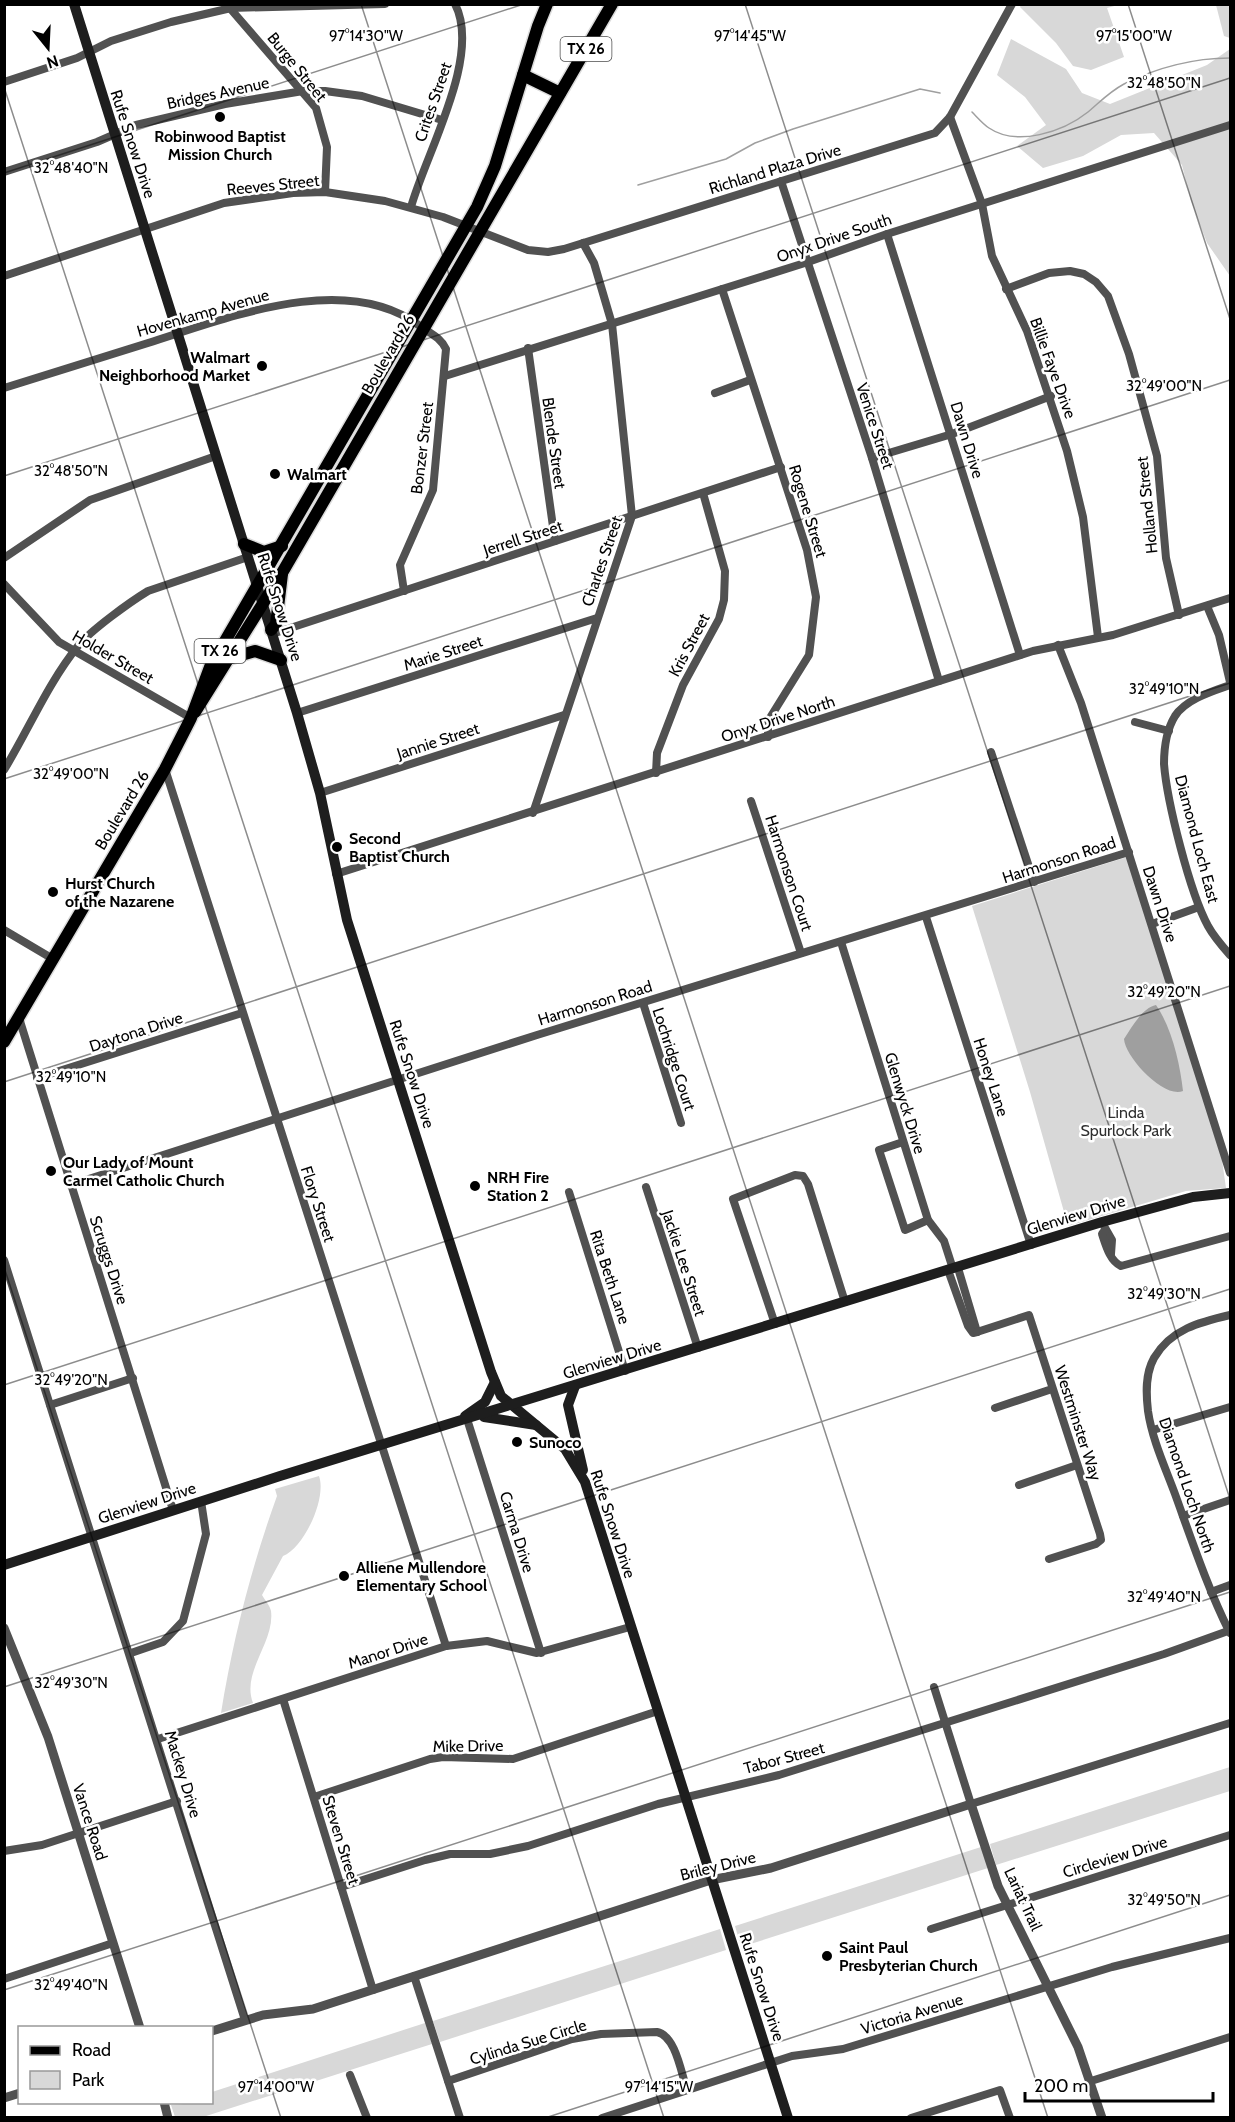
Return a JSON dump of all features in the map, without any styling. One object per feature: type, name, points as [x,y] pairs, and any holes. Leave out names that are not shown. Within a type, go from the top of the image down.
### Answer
[{"type":"main road","name":"Rufe Snow Drive","points":[[74,4],[297,713],[320,793],[347,921],[495,1381],[501,1396],[511,1406],[565,1449],[585,1482],[788,2118]]},
{"type":"main road","name":"Boulevard 26","points":[[4,1042],[165,769],[191,718],[282,573],[411,319],[467,225],[495,166],[547,4]]},
{"type":"main road","name":"Boulevard 26","points":[[191,718],[210,667],[282,546],[422,327],[612,4]]},
{"type":"main road","points":[[523,75],[560,93]]},
{"type":"main road","points":[[246,550],[264,552],[282,546]]},
{"type":"main road","points":[[272,632],[276,624],[282,573]]},
{"type":"main road","points":[[231,657],[255,651],[281,660]]},
{"type":"main road","name":"Glenview Drive","points":[[4,1565],[173,1510],[1031,1245],[1104,1226],[1193,1197],[1230,1193]]},
{"type":"main road","points":[[450,1425],[485,1402],[495,1381]]},
{"type":"main road","points":[[575,1386],[568,1405],[585,1482]]},
{"type":"main road","points":[[472,1418],[537,1425]]},
{"type":"street","points":[[4,82],[78,58],[88,51],[171,22],[229,6],[385,4]]},
{"type":"street","name":"Crites Street","points":[[411,207],[462,58],[462,32],[455,4]]},
{"type":"street","name":"Richland Plaza Drive","points":[[479,231],[538,251],[564,249],[935,133],[950,117],[1012,4]]},
{"type":"street","name":"Burge Street","points":[[229,6],[316,108],[327,147],[325,192]]},
{"type":"street","name":"Bridges Avenue","points":[[4,172],[97,142],[114,133],[225,104],[303,91],[325,91],[362,96],[442,120]]},
{"type":"street","name":"Billie Faye Drive","points":[[950,117],[982,204],[992,256],[1022,319],[1051,396],[1083,517],[1098,637]]},
{"type":"street","name":"Onyx Drive South","points":[[445,376],[528,348],[808,262],[887,234],[1230,125]]},
{"type":"street","name":"Venice Street","points":[[781,181],[872,458],[939,681]]},
{"type":"street","name":"Reeves Street","points":[[4,276],[224,203],[293,193],[325,192],[411,207],[479,231]]},
{"type":"street","name":"Dawn Drive","points":[[887,234],[1020,655]]},
{"type":"street","name":"Charles Street","points":[[533,813],[632,516],[612,324],[594,263],[583,243]]},
{"type":"street","name":"Holland Street","points":[[1006,289],[1049,273],[1070,271],[1084,274],[1096,282],[1108,296],[1129,354],[1157,456],[1166,558],[1179,615]]},
{"type":"street","name":"Rogene Street","points":[[722,289],[813,570],[816,612],[809,655],[772,713],[767,727],[768,737]]},
{"type":"street","name":"Hovenkamp Avenue","points":[[4,388],[274,306],[319,301],[364,302],[399,311],[411,319]]},
{"type":"street","name":"Bonzer Street","points":[[404,591],[400,565],[433,490],[446,350],[441,339],[411,319]]},
{"type":"street","name":"Blende Street","points":[[528,348],[555,541]]},
{"type":"street","points":[[716,393],[750,380]]},
{"type":"street","points":[[872,458],[952,434],[1051,396]]},
{"type":"street","points":[[4,558],[90,500],[216,456]]},
{"type":"street","name":"Jerrell Street","points":[[272,632],[781,467]]},
{"type":"street","name":"Kris Street","points":[[656,773],[657,753],[682,686],[719,620],[724,600],[725,571],[703,493]]},
{"type":"street","points":[[4,770],[52,685],[87,638],[148,591],[246,550]]},
{"type":"street","name":"Holder Street","points":[[4,584],[60,642],[191,718]]},
{"type":"street","name":"Onyx Drive North","points":[[336,874],[533,813],[1020,655],[1098,637],[1179,615],[1230,598]]},
{"type":"street","points":[[1207,606],[1219,635],[1230,683]]},
{"type":"street","name":"Marie Street","points":[[297,713],[597,618]]},
{"type":"street","name":"Dawn Drive","points":[[1058,645],[1081,703],[1230,1173]]},
{"type":"street","name":"Diamond Loch East","points":[[1230,683],[1177,712],[1169,731],[1164,763],[1168,790],[1199,907],[1208,927],[1230,955]]},
{"type":"street","name":"Jannie Street","points":[[320,793],[564,715]]},
{"type":"street","points":[[1135,722],[1169,731]]},
{"type":"street","points":[[991,752],[1034,882]]},
{"type":"street","name":"Flory Street","points":[[165,769],[446,1646]]},
{"type":"street","name":"Harmonson Court","points":[[751,801],[801,954]]},
{"type":"street","name":"Harmonson Road","points":[[70,1185],[1129,852]]},
{"type":"street","points":[[1152,924],[1199,907]]},
{"type":"street","name":"Honey Lane","points":[[926,917],[1031,1245]]},
{"type":"street","points":[[4,930],[53,959]]},
{"type":"street","name":"Glenwyck Drive","points":[[841,942],[928,1220],[944,1241],[976,1332],[1029,1315]]},
{"type":"street","name":"Lochridge Court","points":[[643,1003],[681,1123]]},
{"type":"street","name":"Daytona Drive","points":[[37,1078],[242,1013]]},
{"type":"street","name":"Scruggs Drive","points":[[19,1018],[173,1510]]},
{"type":"street","points":[[903,1142],[879,1150],[904,1230],[928,1220]]},
{"type":"street","points":[[775,1324],[733,1199],[795,1175],[803,1176],[845,1302]]},
{"type":"street","name":"Jackie Lee Street","points":[[646,1187],[698,1348]]},
{"type":"street","name":"Rita Beth Lane","points":[[569,1192],[625,1371]]},
{"type":"street","points":[[1104,1226],[1112,1240],[1111,1254],[1114,1261],[1122,1266],[1230,1236]]},
{"type":"street","name":"Mackey Drive","points":[[4,1260],[131,1653],[245,2020]]},
{"type":"street","name":"Westminster Way","points":[[1029,1315],[1101,1540],[1096,1544],[1048,1559]]},
{"type":"street","name":"Diamond Loch North","points":[[1229,1633],[1211,1592],[1153,1430],[1149,1413],[1147,1379],[1153,1360],[1175,1334],[1198,1323],[1230,1315]]},
{"type":"street","points":[[50,1405],[133,1378]]},
{"type":"street","points":[[995,1408],[1052,1389]]},
{"type":"street","points":[[1153,1430],[1230,1407]]},
{"type":"street","name":"Carma Drive","points":[[472,1418],[541,1653]]},
{"type":"street","points":[[1019,1485],[1077,1465]]},
{"type":"street","points":[[1183,1516],[1230,1500]]},
{"type":"street","points":[[131,1653],[150,1648],[163,1641],[183,1621],[206,1534],[201,1502]]},
{"type":"street","points":[[1211,1592],[1230,1585]]},
{"type":"street","name":"Manor Drive","points":[[158,1739],[446,1646],[487,1641],[528,1653],[541,1653],[630,1627]]},
{"type":"street","name":"Vance Road","points":[[4,1628],[34,1699],[139,2026]]},
{"type":"street","name":"Tabor Street","points":[[342,1887],[450,1854],[490,1854],[528,1846],[684,1797],[779,1775],[1229,1633]]},
{"type":"street","name":"Lariat Trail","points":[[934,1687],[998,1886],[1048,1986],[1091,2081],[1102,2118]]},
{"type":"street","name":"Steven Street","points":[[283,1699],[373,1989]]},
{"type":"street","name":"Mike Drive","points":[[314,1797],[430,1759],[443,1757],[513,1759],[658,1712]]},
{"type":"street","name":"Briley Drive","points":[[213,2031],[245,2020],[313,2010],[711,1880],[771,1868],[1230,1723]]},
{"type":"street","points":[[4,1851],[27,1849],[177,1801]]},
{"type":"street","name":"Circleview Drive","points":[[931,1929],[1230,1834]]},
{"type":"street","name":"Victoria Avenue","points":[[603,2118],[771,2062],[792,2056],[843,2049],[1048,1986],[1230,1938]]},
{"type":"street","points":[[4,1979],[113,1943]]},
{"type":"street","points":[[414,1976],[460,2118]]},
{"type":"street","name":"Cylinda Sue Circle","points":[[448,2081],[572,2039],[601,2034],[657,2032],[665,2034],[671,2044],[687,2090]]},
{"type":"street","points":[[1091,2081],[1230,2037]]},
{"type":"street","points":[[350,2075],[367,2118]]},
{"type":"street","points":[[911,2118],[999,2090],[1010,2118]]},
{"type":"green space","points":[[1021,4],[1118,5],[1107,8],[1124,57],[1091,70],[1073,66],[1056,43],[1020,7]]},
{"type":"green space","points":[[1216,5],[1230,5],[1230,38],[1224,36]]},
{"type":"green space","points":[[1011,39],[1066,69],[1082,93],[1110,104],[1207,65],[1230,49],[1230,276],[1207,243],[1191,201],[1182,165],[1154,133],[1121,135],[1083,156],[1043,168],[1017,146],[1046,125],[1025,97],[997,75]]},
{"type":"green space","name":"Linda Spurlock Park","points":[[1127,857],[1218,1132],[1226,1188],[1186,1191],[1068,1226],[1030,1092],[972,906]]},
{"type":"green space","points":[[319,1476],[320,1497],[312,1521],[299,1543],[283,1556],[262,1595],[271,1611],[271,1623],[251,1680],[250,1691],[253,1703],[221,1713],[244,1604],[277,1496],[275,1489]]},
{"type":"green space","points":[[1230,1767],[1230,1791],[996,1865],[990,1844]]},
{"type":"green space","points":[[981,1847],[988,1868],[741,1947],[735,1926]]},
{"type":"green space","points":[[720,1929],[726,1950],[440,2042],[433,2021]]},
{"type":"green space","points":[[425,2023],[432,2044],[203,2117],[175,2117],[171,2105],[213,2104],[213,2092]]},
{"type":"shaded area","points":[[1156,1005],[1167,1024],[1174,1046],[1183,1091],[1175,1092],[1156,1083],[1138,1065],[1126,1047],[1124,1039],[1134,1024],[1146,1010]]},
{"type":"waterway","points":[[972,112],[1000,134],[1026,137],[1040,135],[1078,119],[1114,90],[1136,78],[1189,62],[1230,58]]},
{"type":"waterway","points":[[638,185],[726,159],[755,143],[793,129],[920,89],[940,93]]},
{"type":"place","name":"Robinwood Baptist Mission Church","points":[[220,117]]},
{"type":"place","name":"Walmart Neighborhood Market","points":[[262,366]]},
{"type":"place","name":"Walmart","points":[[275,474]]},
{"type":"place","name":"Second Baptist Church","points":[[337,847]]},
{"type":"place","name":"Hurst Church of the Nazarene","points":[[53,892]]},
{"type":"place","name":"Our Lady of Mount Carmel Catholic Church","points":[[51,1171]]},
{"type":"place","name":"NRH Fire Station 2","points":[[475,1186]]},
{"type":"place","name":"Sunoco","points":[[517,1442]]},
{"type":"place","name":"Alliene Mullendore Elementary School","points":[[344,1576]]},
{"type":"place","name":"Saint Paul Presbyterian Church","points":[[827,1956]]}]
